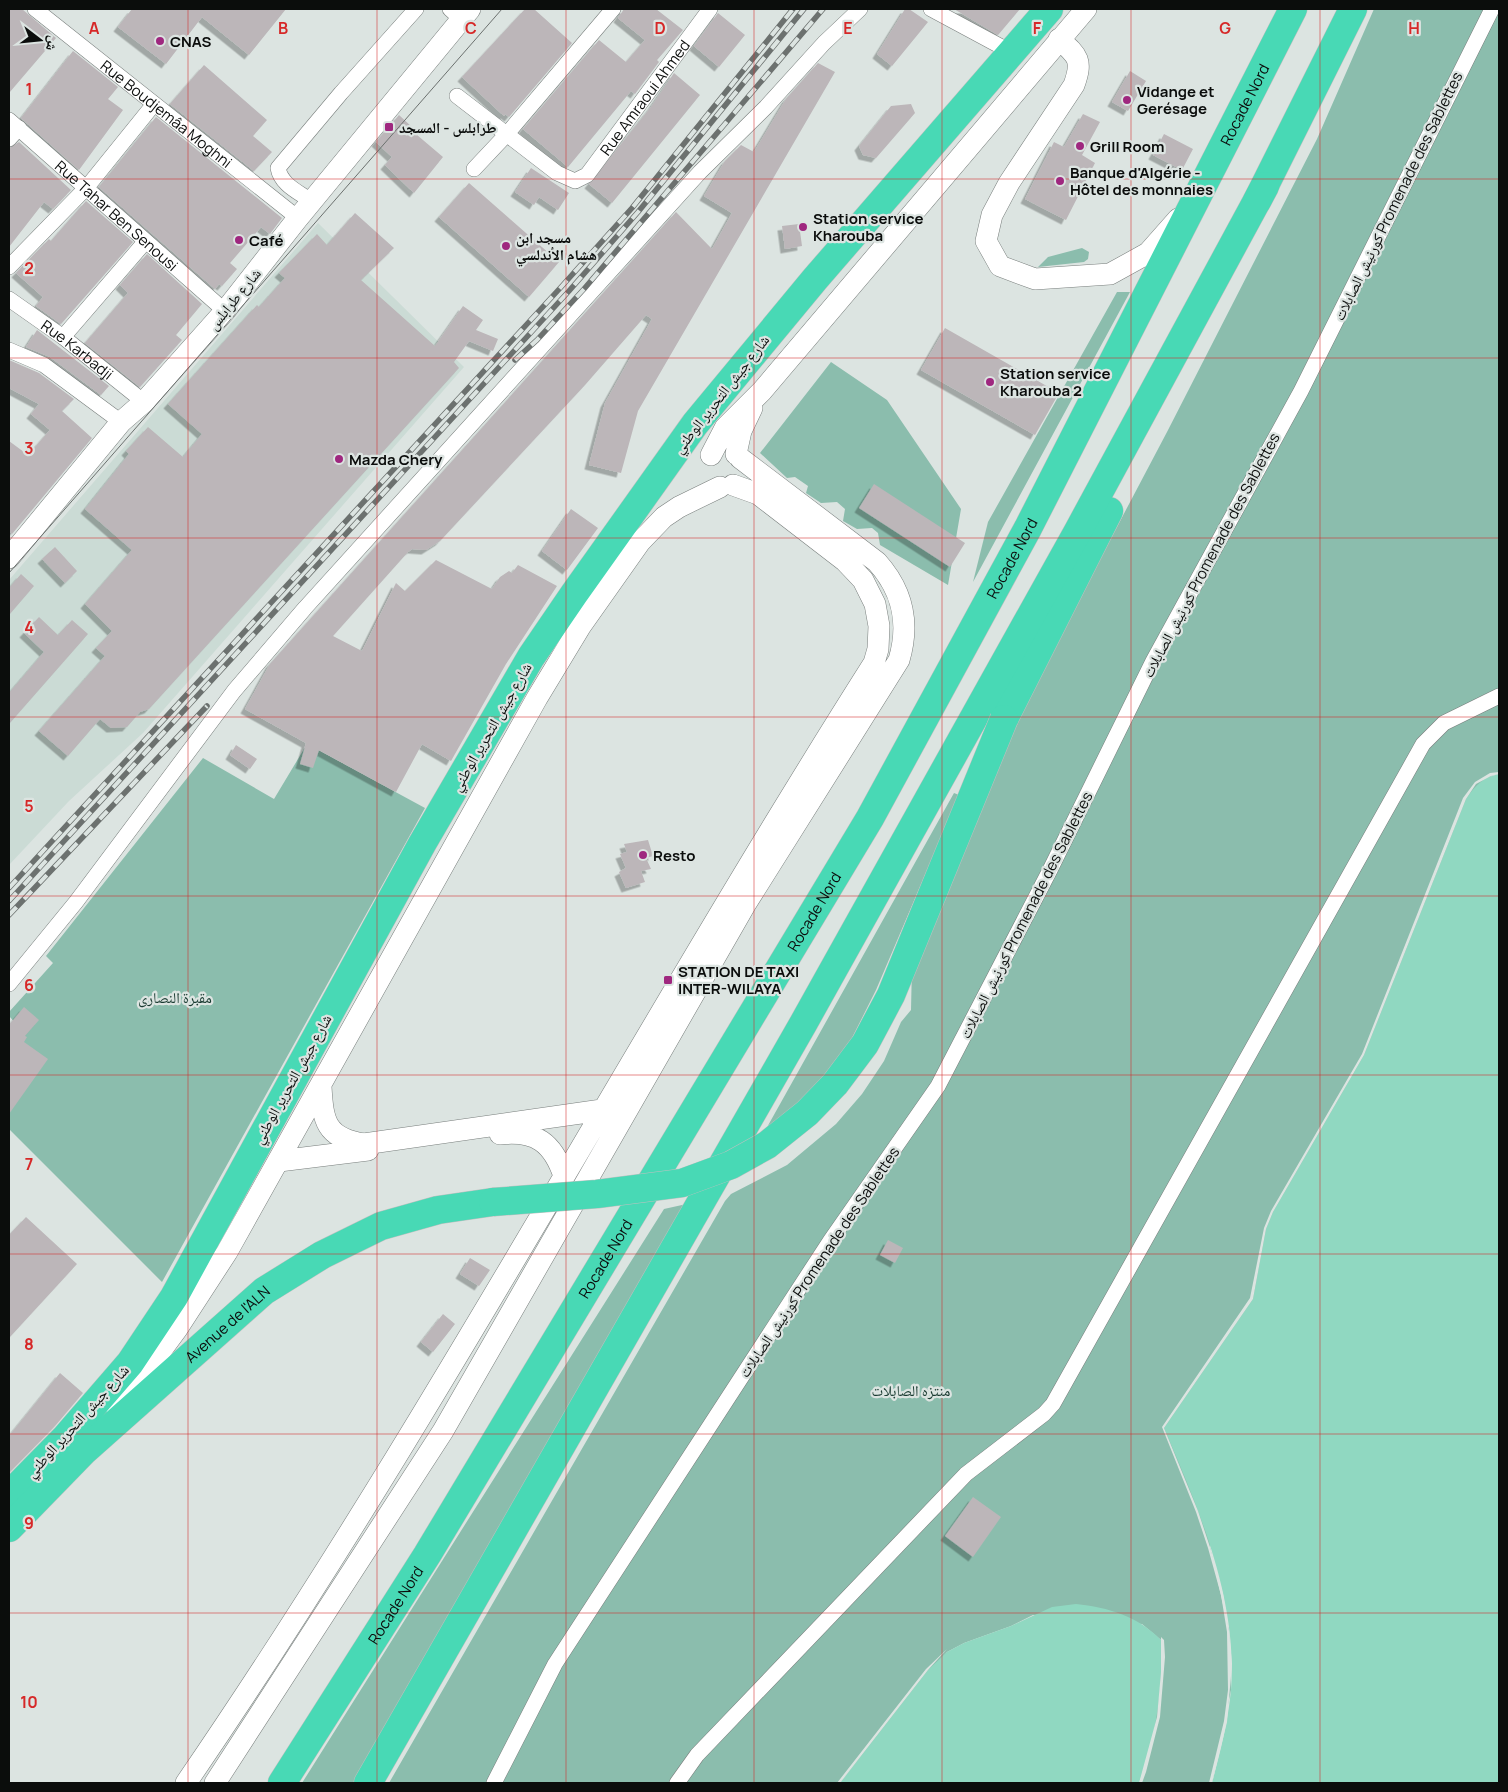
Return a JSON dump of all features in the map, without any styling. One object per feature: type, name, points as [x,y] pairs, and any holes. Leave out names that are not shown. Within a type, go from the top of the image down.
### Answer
[{"type":"highway","name":"شارع جيش التحرير الوطني","points":[[9,1495],[66,1437],[130,1363],[174,1297],[422,844],[531,657],[600,556],[694,424],[815,279],[1049,9]]},
{"type":"highway","points":[[1214,164],[1282,9]]},
{"type":"highway","name":"Rocade Nord","points":[[282,1783],[427,1555],[870,818],[1028,528],[1293,9]]},
{"type":"highway","points":[[368,1783],[803,1024],[1078,530],[1265,186],[1353,9]]},
{"type":"highway","name":"Avenue de l'ALN","points":[[9,1528],[84,1451],[264,1291],[322,1255],[382,1226],[438,1210],[493,1202],[597,1194],[682,1183],[731,1165],[760,1149],[807,1113],[835,1084],[865,1044],[891,995],[1004,719],[1096,538],[1265,186]]},
{"type":"street","name":"Rue Boudjemâa Moghni","points":[[35,9],[298,218]]},
{"type":"street","points":[[312,201],[287,185],[279,175],[278,168],[416,9]]},
{"type":"street","points":[[474,169],[506,135],[613,9]]},
{"type":"street","name":"Rue Amraoui Ahmed","points":[[506,135],[557,173],[575,181],[587,175],[710,9]]},
{"type":"street","points":[[9,984],[76,902],[234,691],[305,608],[700,172],[766,107],[824,43],[860,9]]},
{"type":"street","points":[[931,9],[1011,52]]},
{"type":"street","points":[[186,1783],[294,1621],[378,1487],[526,1245],[602,1110],[786,802],[874,663],[878,650],[879,626],[875,604],[870,591],[856,571],[758,494],[714,484],[706,474],[706,467],[711,455],[725,428],[762,391],[1086,9]]},
{"type":"street","name":"كورنيش الصابلات Promenade des Sablettes","points":[[494,1783],[555,1664],[830,1241],[938,1086],[1050,870],[1153,661],[1301,391],[1492,9]]},
{"type":"street","name":"شارع طرابلس","points":[[9,558],[121,422],[144,402],[225,311],[460,12]]},
{"type":"street","points":[[1059,39],[1076,55],[1080,68],[1074,85],[1009,183],[992,215],[986,241],[1000,266],[1035,279],[1110,274],[1121,269],[1148,253],[1175,224],[1214,164]]},
{"type":"street","points":[[457,96],[506,135]]},
{"type":"street","points":[[9,267],[87,187],[154,104]]},
{"type":"street","name":"Rue Tahar Ben Senousi","points":[[12,129],[87,187],[145,242],[225,311]]},
{"type":"street","points":[[63,337],[145,242]]},
{"type":"street","name":"Rue Karbadji","points":[[9,299],[63,337],[144,402]]},
{"type":"street","points":[[9,350],[44,365],[121,422]]},
{"type":"street","points":[[84,1451],[146,1373],[227,1252],[533,705],[580,628],[652,529],[679,507],[726,486],[742,473],[738,456],[741,431],[762,391]]},
{"type":"street","points":[[216,1783],[438,1439],[745,905],[899,660],[903,646],[904,615],[901,600],[887,573],[877,562],[738,456],[721,450],[711,455]]},
{"type":"street","points":[[677,1783],[696,1755],[966,1474],[1053,1404],[1422,744],[1444,723],[1499,696]]},
{"type":"street","points":[[321,1087],[323,1116],[328,1125],[341,1136],[364,1144],[602,1110]]},
{"type":"street","points":[[279,1161],[512,1132],[530,1135],[546,1144],[558,1158],[564,1176]]},
{"type":"shaded area","points":[[318,223],[464,367],[143,733],[69,801],[9,865],[9,580]]},
{"type":"shaded area","points":[[1499,774],[1499,1783],[1212,1783],[1230,1702],[1232,1656],[1228,1622],[1213,1556],[1190,1491],[1164,1428],[1253,1299],[1266,1229],[1273,1212],[1364,1055],[1466,799],[1480,783],[1488,777]]},
{"type":"shaded area","points":[[1076,1604],[1122,1614],[1143,1625],[1161,1640],[1161,1677],[1157,1713],[1150,1749],[1139,1783],[840,1783],[928,1670],[947,1652],[964,1643],[1011,1626],[1052,1607]]},
{"type":"green space","name":"منتزه الصابلات","points":[[1374,9],[1499,9],[1499,774],[1491,776],[1210,1547],[1229,1631],[1231,1690],[1212,1783],[1139,1783],[1144,1771],[1161,1640],[1142,1624],[1033,1615],[1011,1626],[964,1643],[947,1652],[840,1783],[389,1783],[725,1201],[731,1194],[787,1165],[836,1124],[862,1094],[884,1061],[901,1022],[911,1010],[912,965],[1013,724],[1167,432],[1317,139]]},
{"type":"green space","points":[[1082,248],[1089,252],[1088,259],[1084,262],[1038,267],[1048,257]]},
{"type":"green space","points":[[1117,292],[1130,292],[973,582],[988,522]]},
{"type":"green space","points":[[831,362],[887,400],[961,509],[948,585],[880,545],[878,533],[872,528],[857,529],[843,521],[845,509],[837,502],[821,503],[806,493],[808,486],[795,477],[787,478],[760,453]]},
{"type":"green space","name":"مقبرة النصارى","points":[[307,744],[425,808],[162,1282],[9,1129],[9,1100],[37,1073],[9,1048],[9,1041],[19,1027],[9,1016],[9,1012],[53,963],[46,956],[203,758],[274,799]]},
{"type":"green space","points":[[954,793],[959,795],[876,990],[849,1044],[823,1081],[761,1138]]},
{"type":"green space","points":[[691,1203],[355,1783],[302,1783],[664,1209]]},
{"type":"pier","points":[[1499,772],[1499,774],[1476,784],[1466,799],[1364,1055],[1273,1212],[1266,1229],[1253,1299],[1164,1428],[1198,1511],[1210,1547],[1223,1594],[1229,1631],[1232,1664],[1227,1722],[1212,1783],[1209,1783],[1224,1721],[1228,1690],[1227,1632],[1221,1595],[1208,1548],[1196,1512],[1162,1427],[1250,1298],[1264,1228],[1271,1211],[1362,1054],[1463,798],[1475,782],[1490,773]]},
{"type":"pier","points":[[1161,1637],[1164,1640],[1165,1657],[1160,1717],[1146,1772],[1142,1783],[1139,1783],[1157,1717],[1161,1672]]},
{"type":"pier","points":[[947,1649],[928,1670],[840,1783],[837,1783],[926,1669]]},
{"type":"building","points":[[9,9],[22,9],[56,38],[9,93]]},
{"type":"building","name":"CNAS","points":[[132,9],[286,9],[249,55],[202,17],[166,64],[118,27]]},
{"type":"building","points":[[525,9],[534,9],[572,43],[509,117],[505,114],[504,116],[462,77]]},
{"type":"building","points":[[624,9],[656,9],[683,30],[657,60],[659,62],[635,94],[631,91],[568,167],[523,129],[599,40],[626,62],[645,40],[618,18]]},
{"type":"building","points":[[905,9],[909,9],[928,22],[892,66],[877,54]]},
{"type":"building","points":[[954,9],[1020,9],[998,35]]},
{"type":"building","points":[[718,13],[745,35],[719,67],[694,46]]},
{"type":"building","points":[[73,51],[118,87],[108,99],[123,110],[79,170],[21,118]]},
{"type":"building","points":[[818,63],[835,72],[638,411],[621,473],[589,465],[605,403],[652,319],[646,315],[585,385],[440,541],[426,550],[412,549],[408,552],[333,636],[362,651],[396,583],[405,591],[436,560],[492,589],[500,577],[509,571],[512,573],[518,565],[557,586],[506,664],[451,761],[422,744],[396,792],[319,750],[313,768],[300,764],[306,743],[245,709],[270,664],[676,212],[712,249],[732,213],[704,196],[725,161],[741,145],[754,152],[786,99]]},
{"type":"building","points":[[204,65],[267,120],[253,136],[272,152],[254,171],[170,104]]},
{"type":"building","points":[[1130,71],[1146,81],[1128,111],[1112,102]]},
{"type":"building","points":[[674,73],[700,95],[612,203],[589,184],[651,107]]},
{"type":"building","points":[[911,104],[915,113],[876,158],[863,155],[859,146],[891,106]]},
{"type":"building","name":"Banque d'Algérie - Hôtel des monnaies","points":[[1083,114],[1100,122],[1082,155],[1095,163],[1066,220],[1025,199],[1054,142],[1064,147]]},
{"type":"building","points":[[399,115],[412,127],[410,129],[443,157],[414,193],[385,165],[392,157],[376,142]]},
{"type":"building","points":[[156,117],[282,218],[270,234],[261,227],[230,263],[237,269],[222,286],[219,284],[215,289],[99,187]]},
{"type":"building","points":[[1164,134],[1193,149],[1182,170],[1153,155]]},
{"type":"building","points":[[19,142],[71,190],[53,209],[44,202],[9,247],[9,148]]},
{"type":"building","points":[[531,168],[569,193],[558,210],[539,197],[534,205],[515,192]]},
{"type":"building","name":"مسجد ابن هشام الأندلسي","points":[[469,183],[559,262],[529,297],[439,217]]},
{"type":"building","points":[[86,201],[133,242],[61,324],[36,306],[43,297],[16,273],[49,239],[51,241]]},
{"type":"building","points":[[355,213],[394,248],[361,280],[435,346],[463,306],[483,320],[476,330],[498,339],[493,351],[469,341],[454,362],[459,368],[149,709],[140,712],[127,727],[111,728],[100,719],[68,756],[39,731],[105,656],[96,648],[112,631],[85,604],[132,550],[85,509],[129,454],[126,451],[148,427],[183,457],[202,434],[168,404],[257,305],[259,307],[285,278],[279,273],[317,234],[327,245]]},
{"type":"building","points":[[799,224],[802,246],[785,249],[782,226]]},
{"type":"building","points":[[147,254],[202,304],[176,335],[182,340],[140,387],[85,343],[128,293],[120,285]]},
{"type":"building","name":"Station service Kharouba 2","points":[[945,328],[1059,393],[1035,435],[921,370]]},
{"type":"building","points":[[37,330],[109,386],[101,395],[50,357],[26,347]]},
{"type":"building","points":[[9,360],[39,373],[74,399],[62,411],[92,438],[12,534],[9,531],[9,441],[28,455],[50,430],[31,414],[39,404],[9,388]]},
{"type":"building","points":[[874,484],[965,543],[950,567],[859,508]]},
{"type":"building","points":[[571,509],[598,528],[567,570],[542,551]]},
{"type":"building","points":[[55,547],[77,571],[65,583],[42,559]]},
{"type":"building","points":[[21,574],[34,586],[9,615],[9,588]]},
{"type":"building","points":[[39,617],[58,635],[72,620],[88,634],[9,724],[9,693],[44,652],[24,633]]},
{"type":"building","points":[[236,745],[257,759],[250,769],[230,755]]},
{"type":"building","points":[[648,840],[653,856],[646,858],[651,869],[641,871],[645,882],[626,888],[619,872],[626,868],[620,854],[627,852],[624,844]]},
{"type":"building","points":[[24,1007],[39,1020],[25,1036],[27,1037],[24,1042],[48,1059],[9,1114],[9,1025]]},
{"type":"building","points":[[26,1217],[77,1264],[9,1338],[9,1235]]},
{"type":"building","points":[[888,1240],[903,1248],[895,1263],[880,1255]]},
{"type":"building","points":[[470,1258],[490,1270],[479,1286],[460,1274]]},
{"type":"building","points":[[443,1314],[455,1324],[433,1352],[421,1342]]},
{"type":"building","points":[[60,1373],[83,1393],[55,1426],[9,1473],[9,1436]]},
{"type":"building","points":[[973,1497],[1001,1517],[973,1557],[945,1536]]},
{"type":"tram line","points":[[9,573],[502,9]]},
{"type":"railway","points":[[9,888],[632,208],[793,9]]},
{"type":"railway","points":[[9,901],[569,291],[638,212],[804,9]]},
{"type":"railway","points":[[515,360],[537,340],[584,289],[823,9]]},
{"type":"railway","points":[[9,915],[207,706]]},
{"type":"place","name":"CNAS","points":[[160,41]]},
{"type":"place","name":"Vidange et Gerésage","points":[[1127,100]]},
{"type":"place","name":"طرابلس - المسجد","points":[[389,127]]},
{"type":"place","name":"Grill Room","points":[[1080,146]]},
{"type":"place","name":"Banque d'Algérie - Hôtel des monnaies","points":[[1060,181]]},
{"type":"place","name":"Station service Kharouba","points":[[803,227]]},
{"type":"place","name":"Café","points":[[239,240]]},
{"type":"place","name":"مسجد ابن هشام الأندلسي","points":[[506,246]]},
{"type":"place","name":"Station service Kharouba 2","points":[[990,382]]},
{"type":"place","name":"Mazda Chery","points":[[339,459]]},
{"type":"place","name":"Resto","points":[[643,855]]},
{"type":"place","name":"STATION DE TAXI INTER-WILAYA","points":[[668,980]]}]
